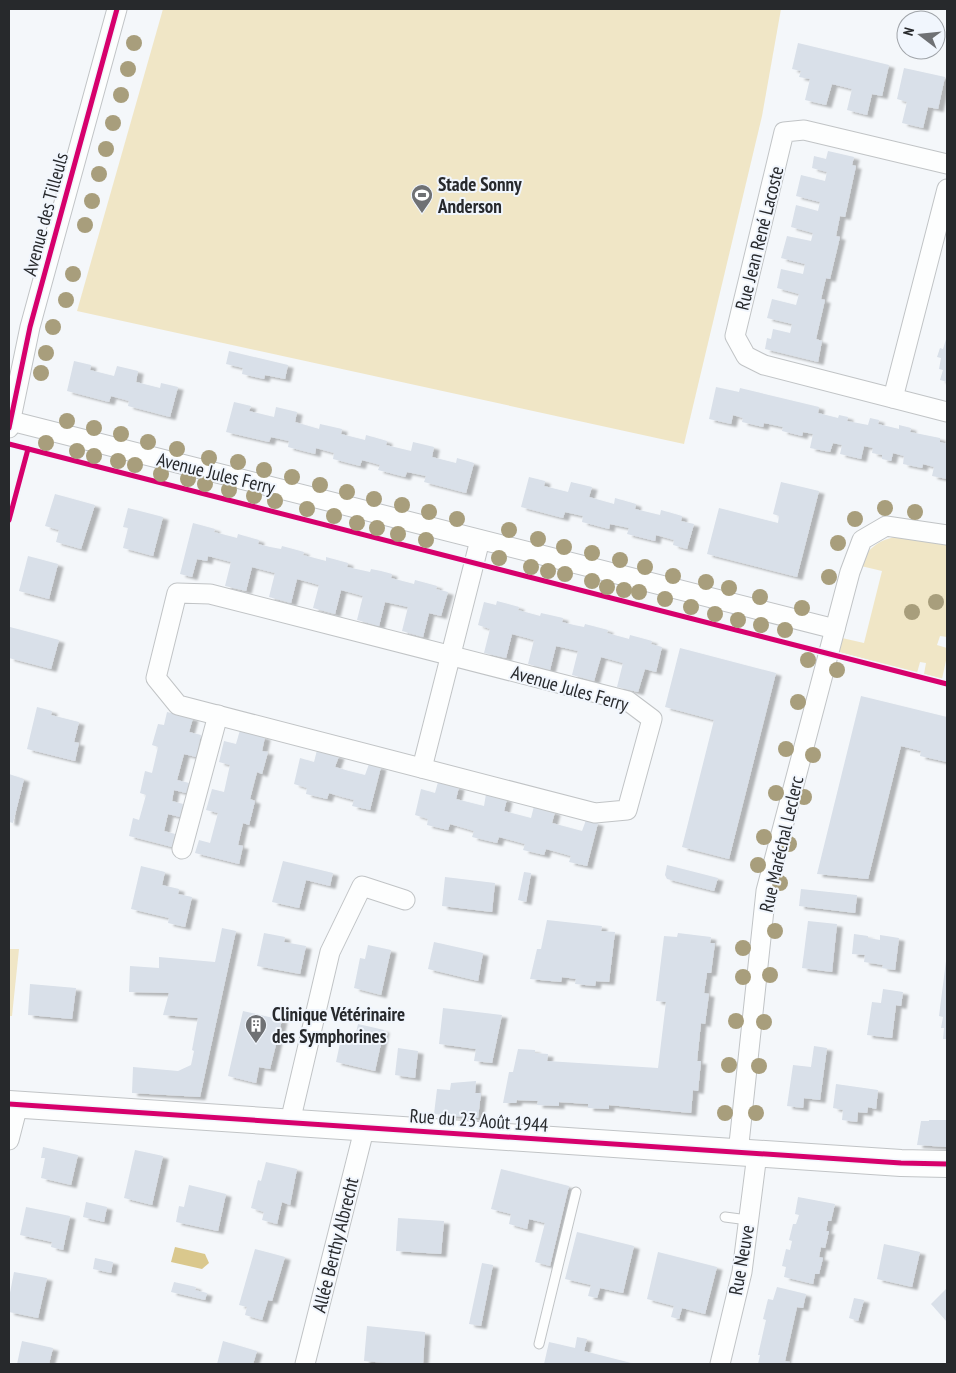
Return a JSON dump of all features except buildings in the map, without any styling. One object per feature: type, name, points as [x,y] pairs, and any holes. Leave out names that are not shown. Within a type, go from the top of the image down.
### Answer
[{"type":"main road","name":"Rue du 23 Août 1944","points":[[13,1104],[901,1163],[947,1164]]},
{"type":"street","name":"Avenue des Tilleuls","points":[[10,424],[30,327],[117,9]]},
{"type":"street","name":"Rue Jean René Lacoste","points":[[947,164],[804,130],[784,132],[735,336],[746,356],[764,365],[947,412]]},
{"type":"street","points":[[893,398],[947,189]]},
{"type":"street","name":"Avenue Jules Ferry","points":[[10,424],[835,629]]},
{"type":"street","name":"Rue Maréchal Leclerc","points":[[747,1153],[766,891],[850,572],[862,540],[886,526],[947,535]]},
{"type":"street","points":[[422,768],[480,540]]},
{"type":"street","name":"Avenue Jules Ferry","points":[[177,593],[210,594],[450,656],[628,701],[652,719],[627,810],[595,813],[178,705],[156,678],[177,593]]},
{"type":"street","points":[[182,849],[218,715]]},
{"type":"street","points":[[290,1122],[330,952],[362,886],[405,900]]},
{"type":"street","points":[[9,1140],[13,1104]]},
{"type":"street","name":"Allée Berthy Albrecht","points":[[305,1364],[365,1126]]},
{"type":"street","name":"Rue Neuve","points":[[720,1364],[742,1272],[748,1220],[747,1153]]},
{"type":"lane","points":[[540,1344],[576,1192]]},
{"type":"lane","points":[[725,1217],[748,1220]]},
{"type":"shaded area","name":"Stade Sonny Anderson","points":[[163,9],[781,9],[762,116],[684,444],[77,311]]},
{"type":"shaded area","points":[[902,536],[947,545],[947,637],[940,636],[937,645],[947,648],[942,679],[924,674],[926,663],[920,662],[917,673],[839,652],[842,638],[864,643],[882,571],[861,566],[867,553],[882,541]]},
{"type":"shaded area","points":[[9,949],[19,949],[12,1016],[9,1016]]},
{"type":"shaded area","points":[[175,1247],[205,1254],[209,1263],[202,1269],[171,1262]]},
{"type":"cycle path","points":[[9,428],[30,327],[117,9]]},
{"type":"cycle path","points":[[9,444],[947,684]]},
{"type":"cycle path","points":[[9,520],[28,449]]},
{"type":"cycle path","points":[[9,1104],[901,1163],[947,1164]]},
{"type":"place","name":"Stade Sonny Anderson","points":[[422,214]]},
{"type":"place","name":"Clinique Vétérinaire des Symphorines","points":[[256,1044]]}]
